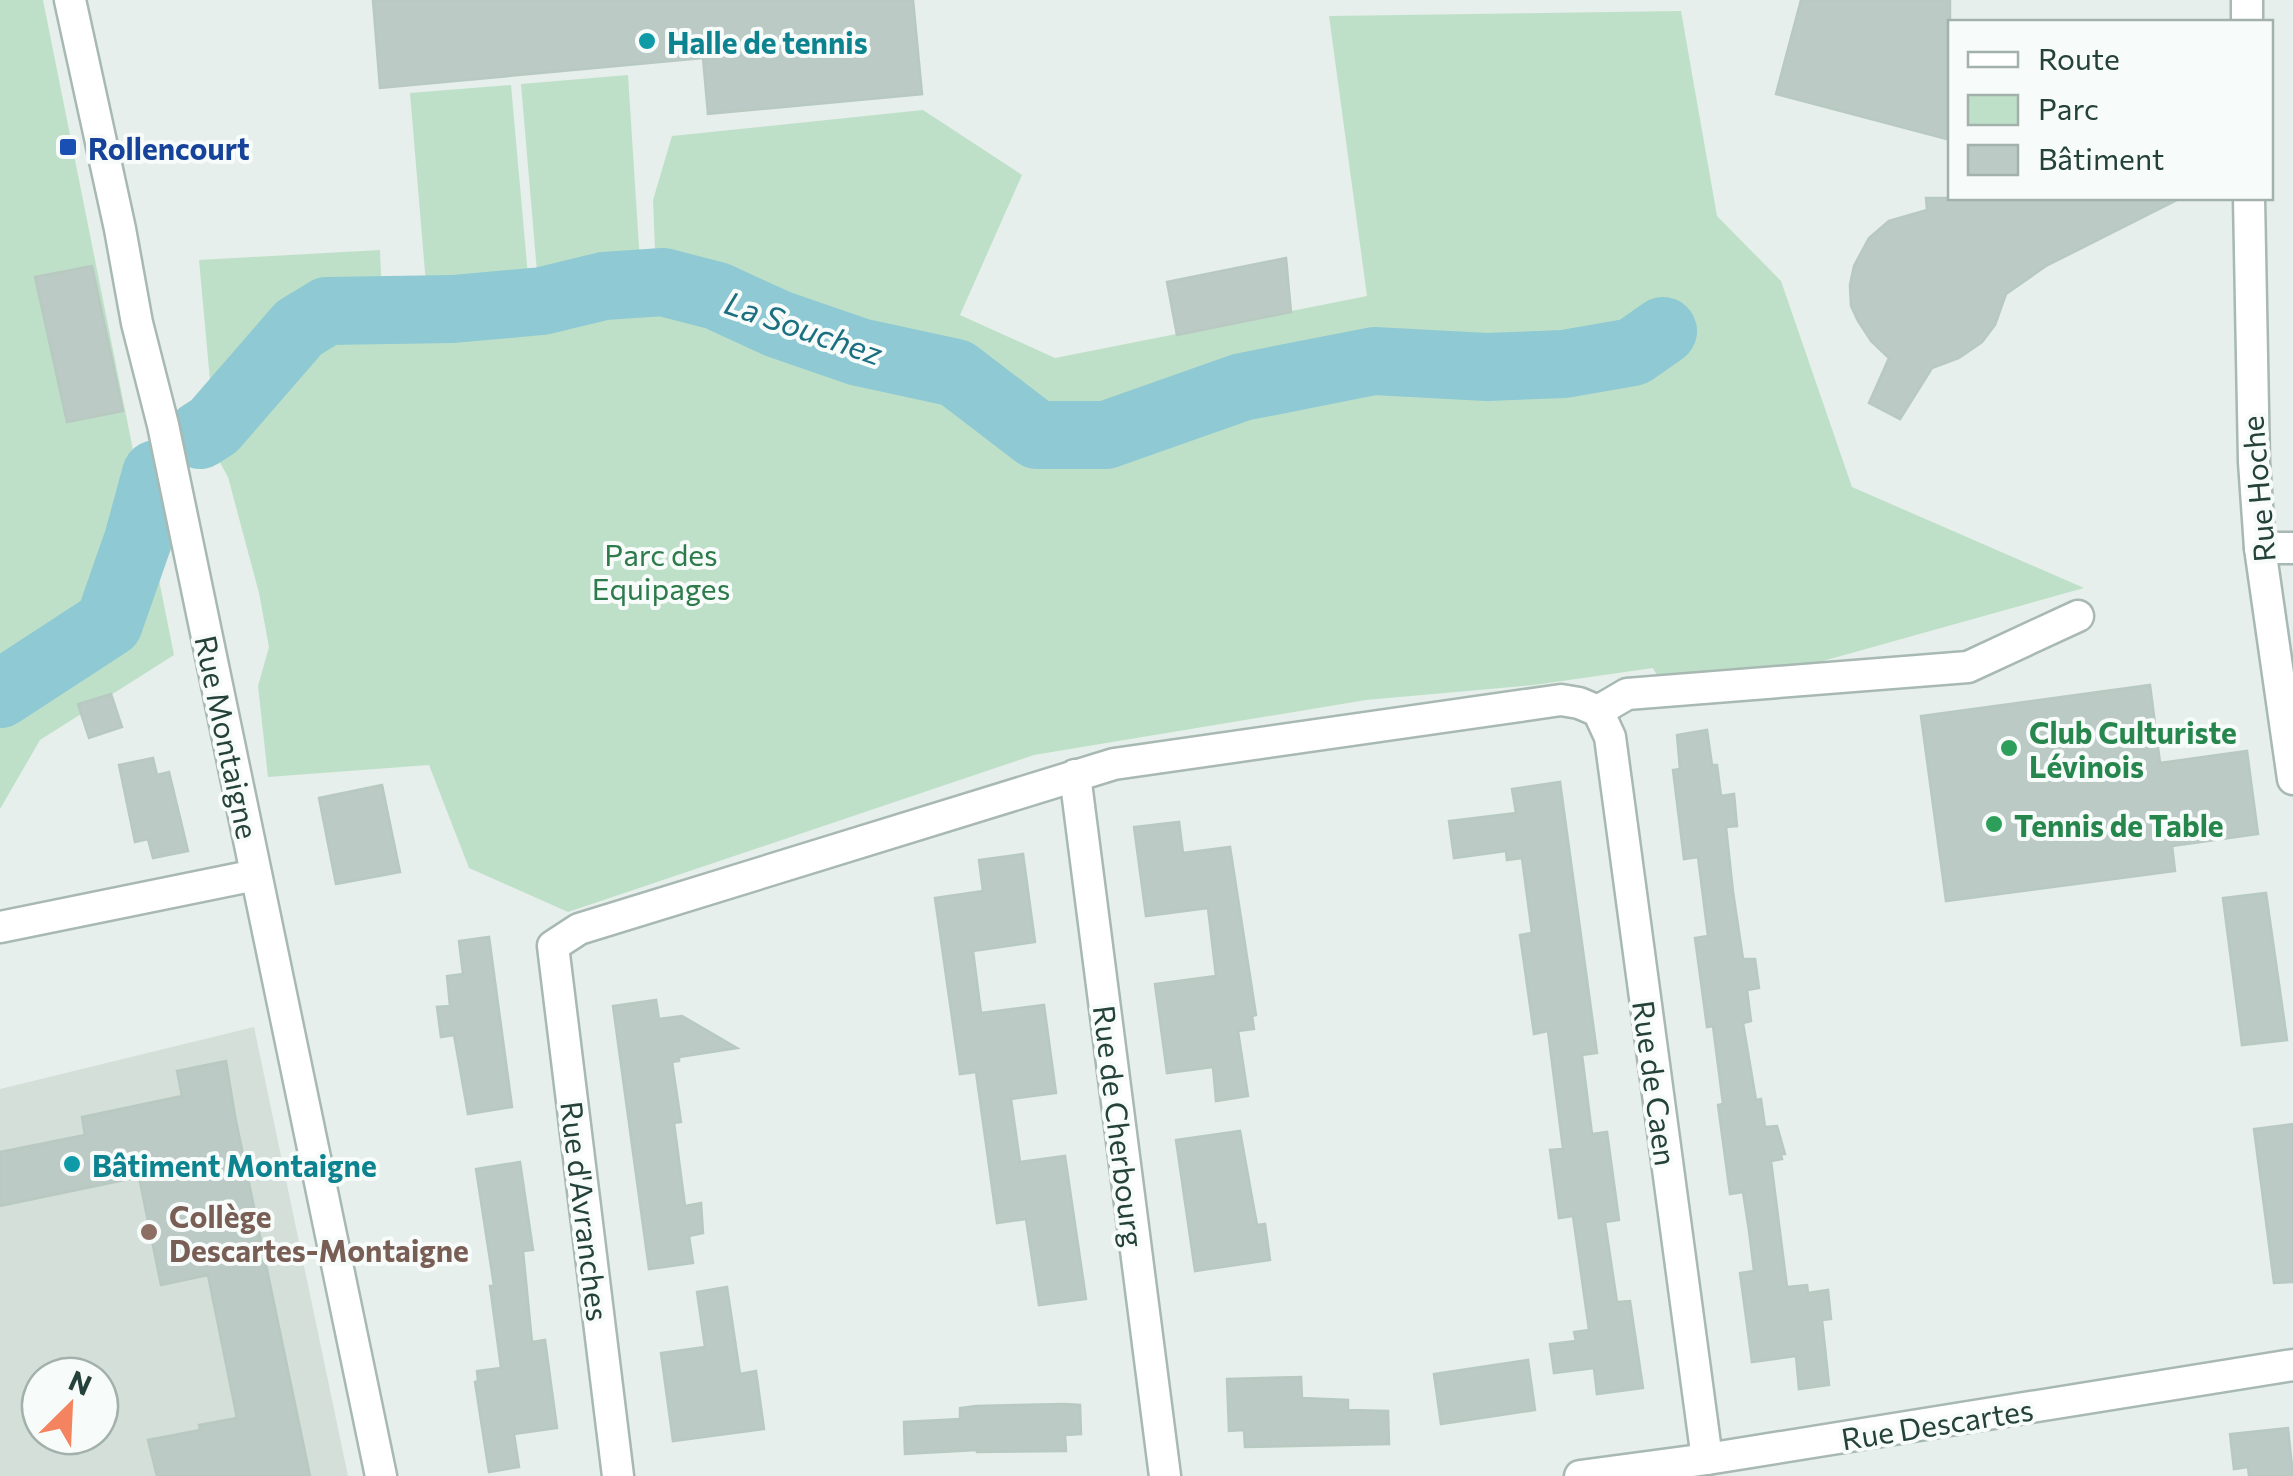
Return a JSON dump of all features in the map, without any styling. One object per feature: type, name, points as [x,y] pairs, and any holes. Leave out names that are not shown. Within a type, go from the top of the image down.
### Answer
[{"type":"street","name":"Rue Montaigne","points":[[70,0],[137,323],[163,425],[381,1476]]},
{"type":"street","name":"Rue Hoche","points":[[2248,200],[2250,421],[2260,548],[2293,779]]},
{"type":"street","points":[[2260,548],[2293,548]]},
{"type":"street","points":[[1075,775],[1114,764],[1561,700],[1579,702],[1598,711],[1628,694],[1968,667],[2078,616]]},
{"type":"street","name":"Rue de Caen","points":[[1598,711],[1610,737],[1707,1459]]},
{"type":"street","name":"Rue d'Avranches","points":[[618,1476],[553,946],[578,929],[1075,775]]},
{"type":"street","name":"Rue de Cherbourg","points":[[1075,775],[1166,1476]]},
{"type":"street","points":[[0,928],[256,875]]},
{"type":"street","name":"Rue Descartes","points":[[1580,1476],[2293,1366]]},
{"type":"shaded area","name":"Collège Descartes-Montaigne","points":[[254,1027],[348,1476],[0,1476],[0,1089]]},
{"type":"green space","points":[[0,0],[43,0],[174,655],[40,740],[0,809]]},
{"type":"green space","name":"Parc des Equipages","points":[[1681,11],[1717,216],[1781,281],[1852,487],[2084,588],[1805,666],[1659,679],[1653,668],[1534,685],[1366,700],[1034,755],[568,912],[469,868],[429,765],[268,777],[258,686],[269,647],[228,477],[217,457],[199,260],[380,250],[382,300],[656,275],[653,200],[672,136],[923,110],[1022,175],[960,315],[1055,358],[1367,296],[1329,16]]},
{"type":"green space","points":[[628,75],[640,263],[537,272],[521,84]]},
{"type":"green space","points":[[511,85],[528,276],[426,284],[410,93]]},
{"type":"building","name":"Halle de tennis","points":[[373,0],[913,0],[922,94],[708,114],[703,58],[380,88]]},
{"type":"building","points":[[1801,0],[1950,0],[1948,139],[1776,94]]},
{"type":"building","points":[[1926,198],[2177,200],[2046,266],[2006,294],[1995,325],[1982,342],[1959,358],[1932,368],[1900,419],[1869,403],[1889,358],[1858,321],[1851,306],[1850,285],[1854,266],[1869,238],[1889,221],[1927,210]]},
{"type":"building","points":[[1286,258],[1291,312],[1177,335],[1167,282]]},
{"type":"building","points":[[92,266],[123,411],[67,422],[35,277]]},
{"type":"building","points":[[2150,685],[2160,763],[2247,751],[2258,834],[2172,846],[2175,871],[1946,901],[1921,716]]},
{"type":"building","points":[[111,694],[122,727],[89,738],[78,704]]},
{"type":"building","points":[[1707,730],[1721,796],[1734,794],[1737,826],[1726,827],[1733,892],[1743,959],[1755,959],[1759,988],[1747,990],[1751,1021],[1743,1023],[1756,1100],[1761,1099],[1765,1127],[1777,1126],[1785,1154],[1781,1154],[1782,1159],[1771,1161],[1787,1287],[1807,1285],[1808,1293],[1828,1290],[1831,1319],[1822,1320],[1829,1385],[1799,1389],[1796,1356],[1752,1362],[1740,1273],[1754,1271],[1749,1231],[1743,1192],[1730,1194],[1713,1026],[1707,1027],[1695,938],[1708,936],[1698,857],[1684,859],[1673,770],[1680,769],[1677,735]]},
{"type":"building","points":[[153,758],[157,775],[169,772],[188,851],[153,858],[148,839],[135,842],[119,765]]},
{"type":"building","points":[[1560,782],[1597,1053],[1582,1055],[1592,1134],[1607,1132],[1619,1220],[1605,1222],[1617,1302],[1630,1301],[1643,1388],[1597,1394],[1594,1368],[1554,1373],[1550,1344],[1576,1341],[1574,1332],[1589,1330],[1573,1216],[1559,1218],[1550,1150],[1563,1149],[1548,1031],[1534,1034],[1520,935],[1532,933],[1522,858],[1507,860],[1506,851],[1454,858],[1449,821],[1516,813],[1512,789]]},
{"type":"building","points":[[382,785],[400,872],[336,884],[319,798]]},
{"type":"building","points":[[1179,822],[1183,853],[1230,847],[1256,1015],[1252,1016],[1254,1029],[1238,1031],[1248,1096],[1216,1101],[1213,1067],[1167,1073],[1155,984],[1216,976],[1208,908],[1146,916],[1134,827]]},
{"type":"building","points":[[1023,854],[1035,942],[973,951],[981,1013],[1044,1005],[1056,1093],[1011,1099],[1020,1162],[1065,1156],[1086,1299],[1039,1305],[1026,1219],[997,1223],[976,1072],[960,1074],[935,898],[983,891],[979,860]]},
{"type":"building","points":[[2266,893],[2287,1040],[2242,1045],[2223,898]]},
{"type":"building","points":[[489,937],[512,1107],[468,1114],[454,1035],[441,1037],[437,1007],[450,1006],[447,976],[463,974],[459,941]]},
{"type":"building","points":[[656,1000],[659,1019],[682,1016],[737,1048],[679,1057],[679,1061],[672,1062],[681,1122],[674,1123],[685,1206],[701,1203],[703,1233],[689,1236],[693,1263],[649,1269],[613,1006]]},
{"type":"building","points":[[226,1061],[310,1476],[157,1476],[148,1440],[237,1418],[208,1275],[161,1285],[139,1177],[0,1206],[0,1152],[85,1135],[82,1117],[182,1096],[177,1071]]},
{"type":"building","points":[[2293,1124],[2293,1282],[2274,1283],[2254,1129]]},
{"type":"building","points":[[1240,1131],[1257,1225],[1265,1224],[1270,1260],[1195,1271],[1176,1140]]},
{"type":"building","points":[[520,1162],[533,1250],[523,1251],[532,1342],[545,1340],[557,1428],[514,1434],[519,1467],[489,1472],[475,1382],[477,1371],[501,1368],[490,1286],[494,1286],[476,1169]]},
{"type":"building","points":[[727,1287],[740,1374],[756,1371],[764,1429],[673,1441],[661,1353],[705,1347],[697,1292]]},
{"type":"building","points":[[1528,1360],[1535,1410],[1441,1424],[1434,1374]]},
{"type":"building","points":[[1301,1377],[1302,1398],[1348,1400],[1348,1410],[1388,1411],[1389,1444],[1245,1447],[1244,1430],[1229,1431],[1227,1379]]},
{"type":"building","points":[[1080,1405],[1081,1434],[1065,1435],[1066,1451],[905,1454],[904,1422],[960,1419],[960,1408],[976,1406]]},
{"type":"building","points":[[2288,1428],[2293,1476],[2249,1476],[2248,1467],[2234,1469],[2230,1434]]},
{"type":"waterway","name":"La Souchez","points":[[200,435],[214,426],[299,328],[327,311],[453,309],[542,301],[604,286],[663,282],[717,296],[778,324],[859,352],[956,373],[1037,435],[1106,435],[1242,387],[1374,361],[1487,367],[1564,364],[1633,352],[1663,331]]},
{"type":"waterway","name":"La Souchez","points":[[0,694],[109,623],[156,474]]},
{"type":"place","name":"Halle de tennis","points":[[647,41]]},
{"type":"place","name":"Rollencourt","points":[[68,147]]},
{"type":"place","name":"Club Culturiste Lévinois","points":[[2009,748]]},
{"type":"place","name":"Tennis de Table","points":[[1994,824]]},
{"type":"place","name":"Bâtiment Montaigne","points":[[72,1164]]},
{"type":"place","name":"Collège Descartes-Montaigne","points":[[149,1232]]}]
